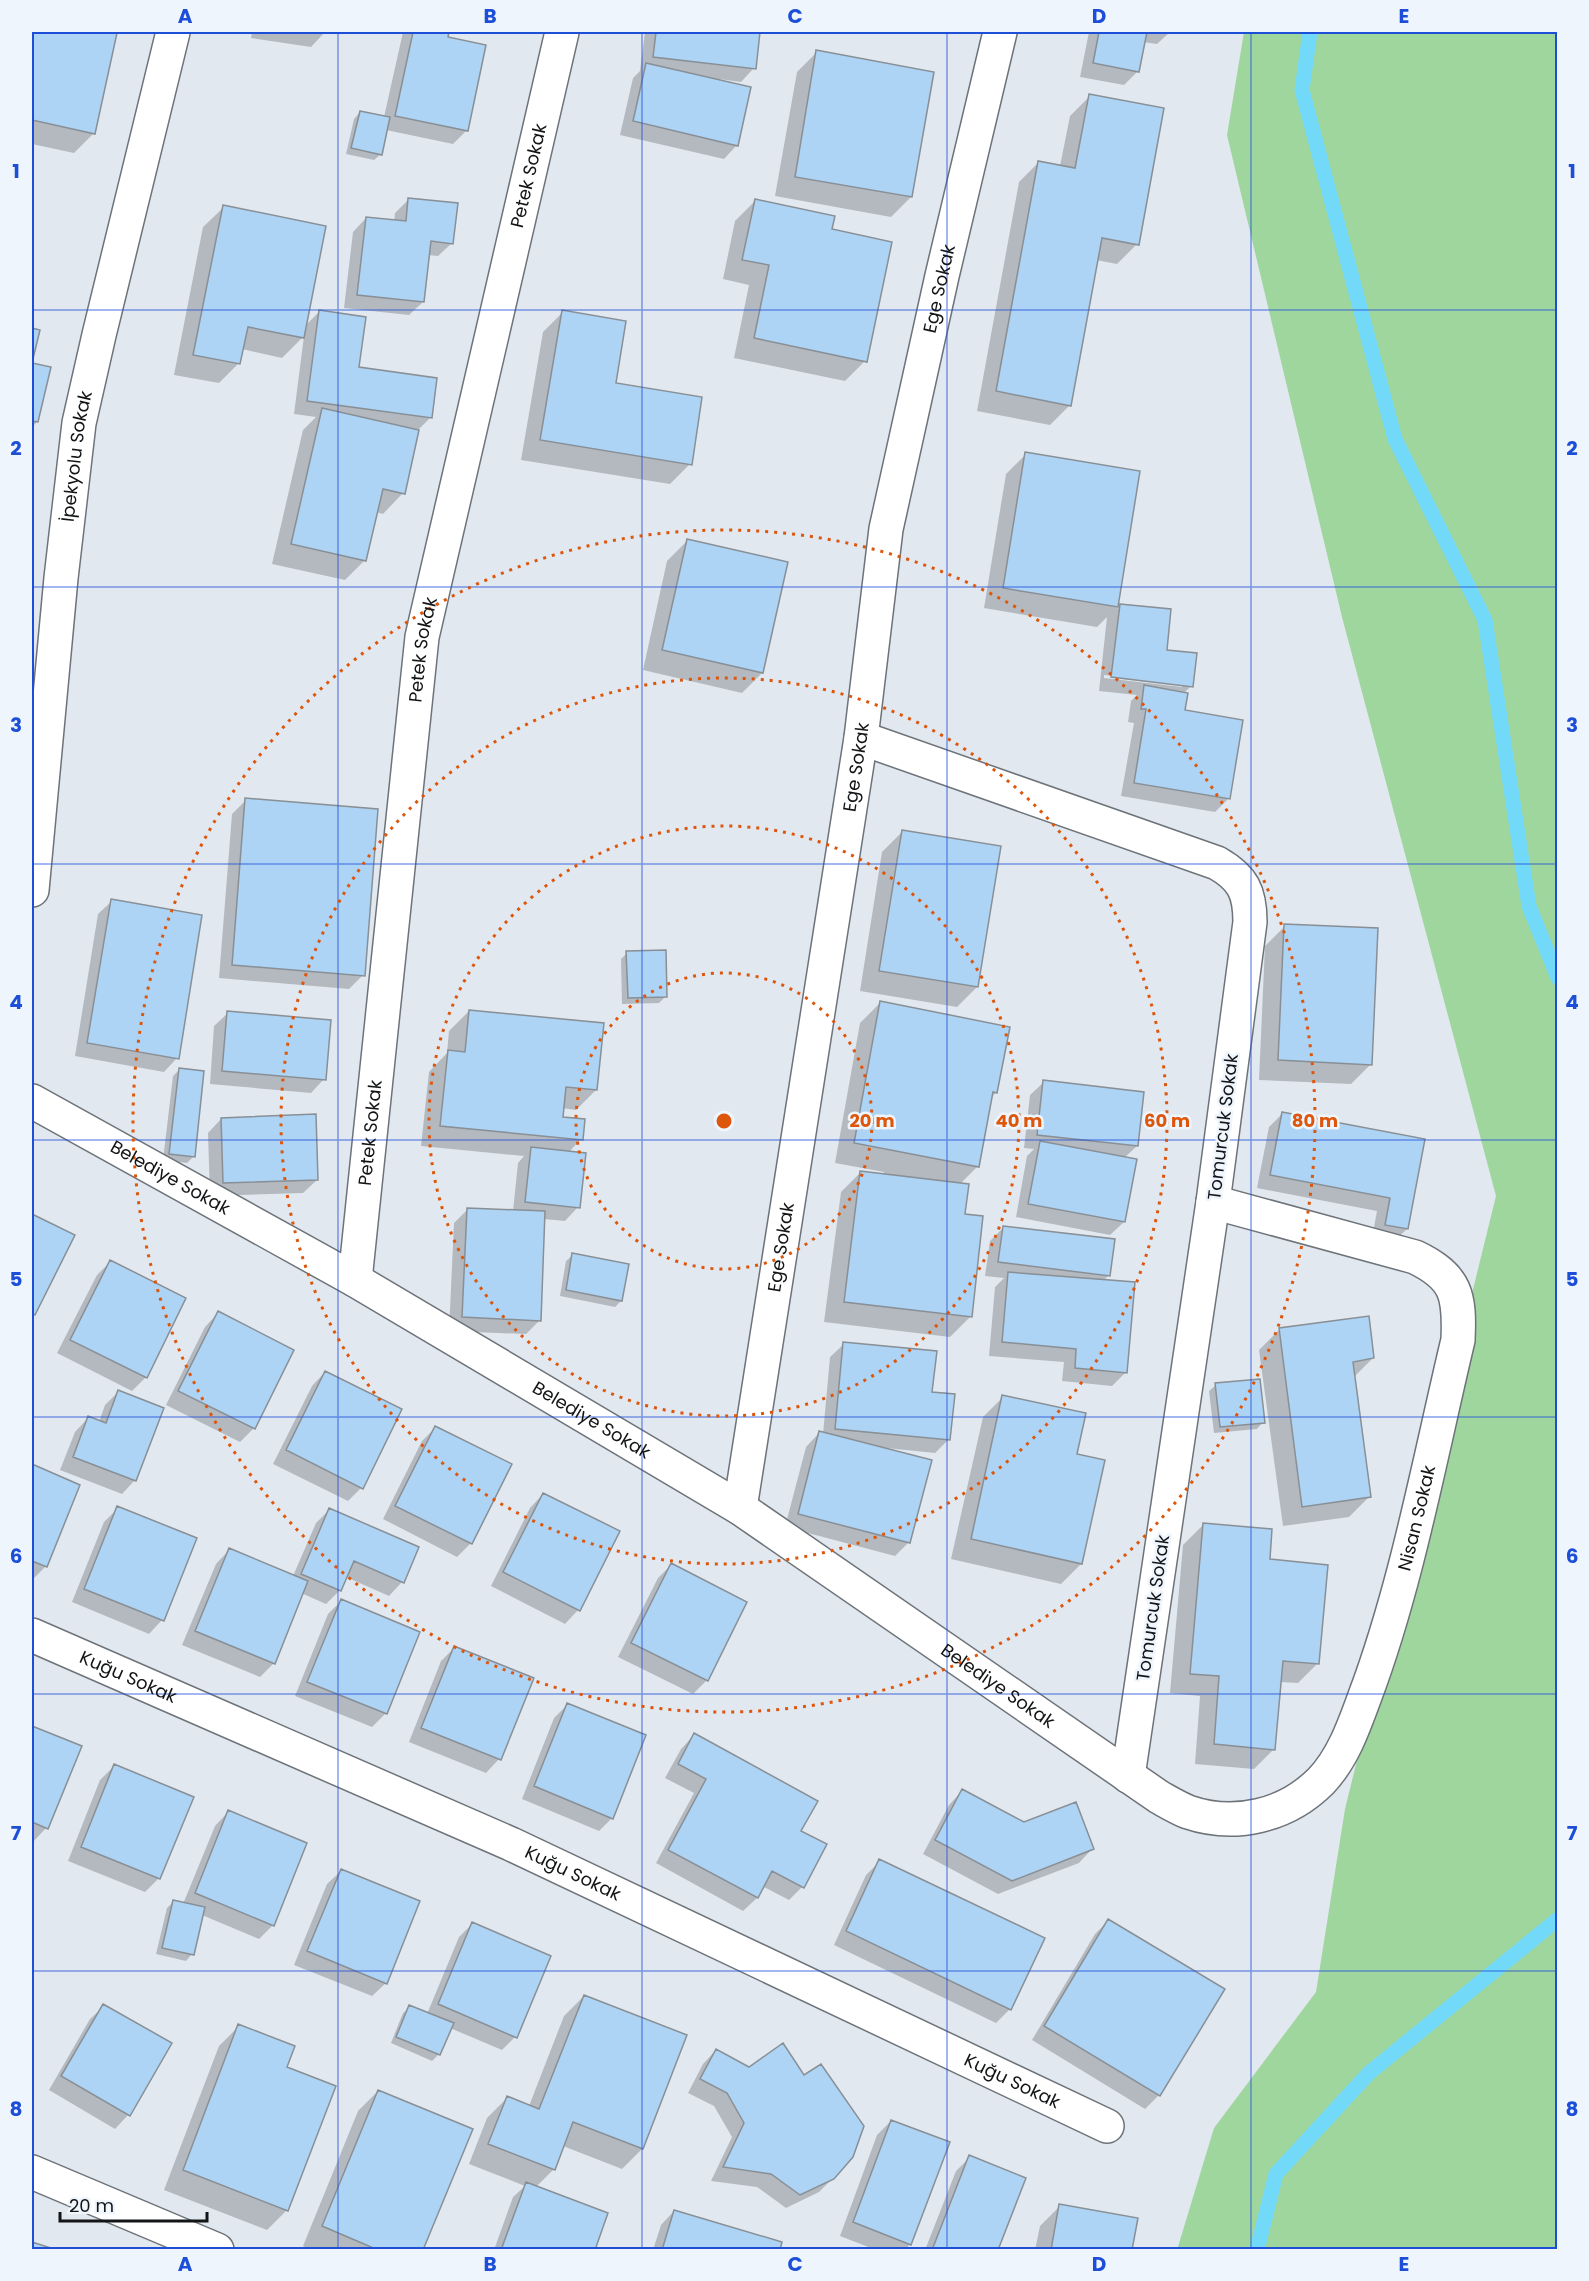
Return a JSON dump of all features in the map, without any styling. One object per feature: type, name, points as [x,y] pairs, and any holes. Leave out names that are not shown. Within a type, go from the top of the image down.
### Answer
[{"type":"street","name":"İpekyolu Sokak","points":[[32,890],[61,578],[79,423],[173,32]]},
{"type":"street","name":"Petek Sokak","points":[[355,1280],[422,637],[562,32]]},
{"type":"street","name":"Ege Sokak","points":[[740,1509],[861,738],[886,529],[942,276],[1000,32]]},
{"type":"street","name":"Tomurcuk Sokak","points":[[861,738],[1203,858],[1230,870],[1240,880],[1250,906],[1250,922],[1213,1202],[1128,1776]]},
{"type":"street","name":"Belediye Sokak","points":[[32,1101],[355,1280],[740,1509],[1128,1776]]},
{"type":"street","name":"Nisan Sokak","points":[[1128,1776],[1187,1812],[1212,1818],[1240,1820],[1285,1808],[1305,1796],[1323,1779],[1349,1738],[1380,1655],[1405,1562],[1458,1340],[1459,1321],[1455,1293],[1441,1271],[1428,1263],[1401,1253],[1213,1202]]},
{"type":"street","name":"Kuğu Sokak","points":[[32,1635],[511,1844],[1107,2126]]},
{"type":"street","points":[[32,2172],[217,2250]]},
{"type":"green space","points":[[1244,32],[1557,32],[1557,2249],[1177,2250],[1214,2128],[1316,1992],[1345,1809],[1496,1196],[1342,617],[1227,135]]},
{"type":"building","points":[[32,32],[117,33],[95,134],[32,120]]},
{"type":"building","points":[[413,32],[449,32],[448,37],[486,45],[468,131],[395,116]]},
{"type":"building","points":[[656,32],[760,32],[756,69],[653,57]]},
{"type":"building","points":[[1099,32],[1147,32],[1139,72],[1093,63]]},
{"type":"building","points":[[816,50],[934,72],[912,197],[795,177]]},
{"type":"building","points":[[646,63],[751,87],[738,146],[633,121]]},
{"type":"building","points":[[1089,94],[1164,108],[1139,245],[1102,238],[1071,406],[996,391],[1038,161],[1075,168]]},
{"type":"building","points":[[360,111],[390,117],[382,155],[351,148]]},
{"type":"building","points":[[408,198],[458,203],[453,244],[431,241],[424,302],[357,295],[366,217],[406,221]]},
{"type":"building","points":[[755,199],[835,216],[832,229],[892,242],[867,362],[754,338],[769,265],[742,260]]},
{"type":"building","points":[[223,205],[326,226],[304,338],[248,327],[240,364],[193,355]]},
{"type":"building","points":[[319,310],[366,317],[359,367],[437,378],[432,418],[307,401]]},
{"type":"building","points":[[562,310],[626,321],[616,383],[702,397],[692,465],[540,440]]},
{"type":"building","points":[[32,328],[40,330],[32,363]]},
{"type":"building","points":[[32,363],[51,367],[38,422],[32,421]]},
{"type":"building","points":[[322,408],[419,430],[405,494],[383,489],[366,561],[291,544]]},
{"type":"building","points":[[1025,452],[1140,471],[1118,607],[1003,588]]},
{"type":"building","points":[[687,539],[788,562],[763,673],[662,650]]},
{"type":"building","points":[[1120,604],[1171,609],[1167,650],[1197,653],[1193,687],[1111,677]]},
{"type":"building","points":[[1144,685],[1188,693],[1185,710],[1243,720],[1230,799],[1134,783],[1146,709],[1141,709]]},
{"type":"building","points":[[245,798],[378,809],[365,976],[232,965]]},
{"type":"building","points":[[902,830],[1001,846],[978,987],[879,971]]},
{"type":"building","points":[[111,899],[202,915],[179,1059],[87,1043]]},
{"type":"building","points":[[1284,924],[1378,928],[1372,1065],[1278,1060]]},
{"type":"building","points":[[666,950],[667,997],[628,998],[626,951]]},
{"type":"building","points":[[880,1001],[1010,1027],[997,1093],[993,1092],[979,1167],[854,1143]]},
{"type":"building","points":[[469,1010],[604,1023],[597,1090],[566,1087],[563,1117],[585,1119],[583,1140],[440,1126],[448,1050],[465,1052]]},
{"type":"building","points":[[227,1011],[331,1020],[326,1080],[222,1071]]},
{"type":"building","points":[[179,1068],[204,1071],[195,1157],[169,1154]]},
{"type":"building","points":[[1043,1080],[1144,1092],[1138,1146],[1037,1135]]},
{"type":"building","points":[[1282,1112],[1425,1139],[1408,1229],[1385,1225],[1390,1198],[1270,1175]]},
{"type":"building","points":[[316,1114],[318,1180],[223,1183],[221,1118]]},
{"type":"building","points":[[1040,1141],[1137,1159],[1125,1222],[1028,1204]]},
{"type":"building","points":[[531,1147],[586,1153],[580,1208],[525,1202]]},
{"type":"building","points":[[860,1171],[969,1184],[965,1214],[983,1216],[972,1317],[844,1302]]},
{"type":"building","points":[[467,1208],[545,1211],[541,1321],[462,1317]]},
{"type":"building","points":[[32,1214],[75,1235],[35,1315],[32,1313]]},
{"type":"building","points":[[1003,1226],[1115,1239],[1110,1276],[998,1262]]},
{"type":"building","points":[[572,1253],[629,1264],[622,1301],[566,1290]]},
{"type":"building","points":[[110,1260],[186,1298],[147,1378],[70,1340]]},
{"type":"building","points":[[1008,1272],[1135,1282],[1127,1373],[1075,1368],[1076,1349],[1002,1342]]},
{"type":"building","points":[[218,1311],[294,1350],[255,1429],[178,1391]]},
{"type":"building","points":[[1369,1316],[1374,1358],[1353,1362],[1371,1497],[1302,1507],[1279,1328]]},
{"type":"building","points":[[843,1342],[937,1351],[932,1392],[955,1394],[950,1440],[835,1429]]},
{"type":"building","points":[[325,1371],[402,1409],[363,1489],[286,1450]]},
{"type":"building","points":[[1260,1379],[1265,1423],[1220,1427],[1215,1383]]},
{"type":"building","points":[[118,1390],[164,1408],[136,1481],[73,1457],[88,1416],[106,1423]]},
{"type":"building","points":[[1002,1395],[1086,1413],[1077,1454],[1105,1460],[1082,1564],[971,1539]]},
{"type":"building","points":[[435,1426],[512,1464],[472,1544],[395,1506]]},
{"type":"building","points":[[819,1431],[932,1460],[910,1543],[798,1514]]},
{"type":"building","points":[[32,1464],[80,1485],[47,1567],[32,1561]]},
{"type":"building","points":[[543,1493],[620,1531],[580,1611],[503,1572]]},
{"type":"building","points":[[117,1506],[197,1538],[164,1621],[84,1589]]},
{"type":"building","points":[[329,1508],[419,1547],[404,1583],[354,1561],[341,1591],[301,1574]]},
{"type":"building","points":[[1203,1523],[1272,1529],[1270,1559],[1328,1565],[1319,1664],[1283,1661],[1275,1750],[1214,1744],[1219,1676],[1190,1674]]},
{"type":"building","points":[[229,1548],[308,1581],[275,1664],[195,1631]]},
{"type":"building","points":[[671,1563],[747,1602],[708,1681],[631,1643]]},
{"type":"building","points":[[341,1599],[420,1632],[387,1714],[307,1682]]},
{"type":"building","points":[[454,1646],[534,1678],[501,1760],[421,1728]]},
{"type":"building","points":[[567,1703],[646,1735],[613,1819],[534,1786]]},
{"type":"building","points":[[32,1726],[82,1746],[48,1829],[32,1822]]},
{"type":"building","points":[[694,1733],[818,1801],[801,1831],[827,1844],[804,1888],[772,1871],[758,1898],[668,1850],[706,1779],[678,1764]]},
{"type":"building","points":[[114,1764],[194,1797],[160,1879],[81,1847]]},
{"type":"building","points":[[962,1789],[1024,1822],[1076,1802],[1094,1849],[1012,1881],[935,1840]]},
{"type":"building","points":[[228,1810],[307,1843],[274,1926],[195,1893]]},
{"type":"building","points":[[879,1859],[1045,1938],[1011,2010],[846,1931]]},
{"type":"building","points":[[341,1869],[420,1901],[387,1984],[307,1951]]},
{"type":"building","points":[[173,1900],[205,1907],[194,1955],[162,1948]]},
{"type":"building","points":[[1108,1919],[1225,1989],[1160,2096],[1044,2026]]},
{"type":"building","points":[[472,1922],[551,1956],[517,2038],[438,2004]]},
{"type":"building","points":[[584,1995],[687,2035],[643,2149],[573,2122],[555,2170],[488,2144],[507,2096],[539,2109]]},
{"type":"building","points":[[103,2004],[172,2043],[130,2116],[61,2076]]},
{"type":"building","points":[[409,2005],[454,2023],[440,2055],[396,2037]]},
{"type":"building","points":[[238,2024],[295,2046],[287,2067],[336,2086],[288,2211],[183,2170]]},
{"type":"building","points":[[783,2043],[804,2075],[821,2064],[864,2126],[853,2157],[834,2179],[800,2195],[771,2174],[723,2167],[744,2123],[727,2093],[700,2079],[716,2049],[749,2067]]},
{"type":"building","points":[[378,2090],[473,2129],[423,2250],[378,2250],[322,2226]]},
{"type":"building","points":[[891,2120],[950,2142],[911,2245],[853,2222]]},
{"type":"building","points":[[969,2155],[1026,2178],[998,2250],[932,2250]]},
{"type":"building","points":[[526,2182],[608,2213],[595,2250],[501,2250]]},
{"type":"building","points":[[1059,2204],[1138,2218],[1132,2250],[1051,2250]]},
{"type":"building","points":[[674,2210],[782,2242],[780,2250],[662,2250]]},
{"type":"building","points":[[32,2242],[57,2250],[32,2250]]},
{"type":"waterway","points":[[1310,32],[1302,90],[1395,439],[1485,620],[1529,906],[1558,978]]},
{"type":"waterway","points":[[1257,2250],[1276,2174],[1369,2073],[1558,1919]]}]
